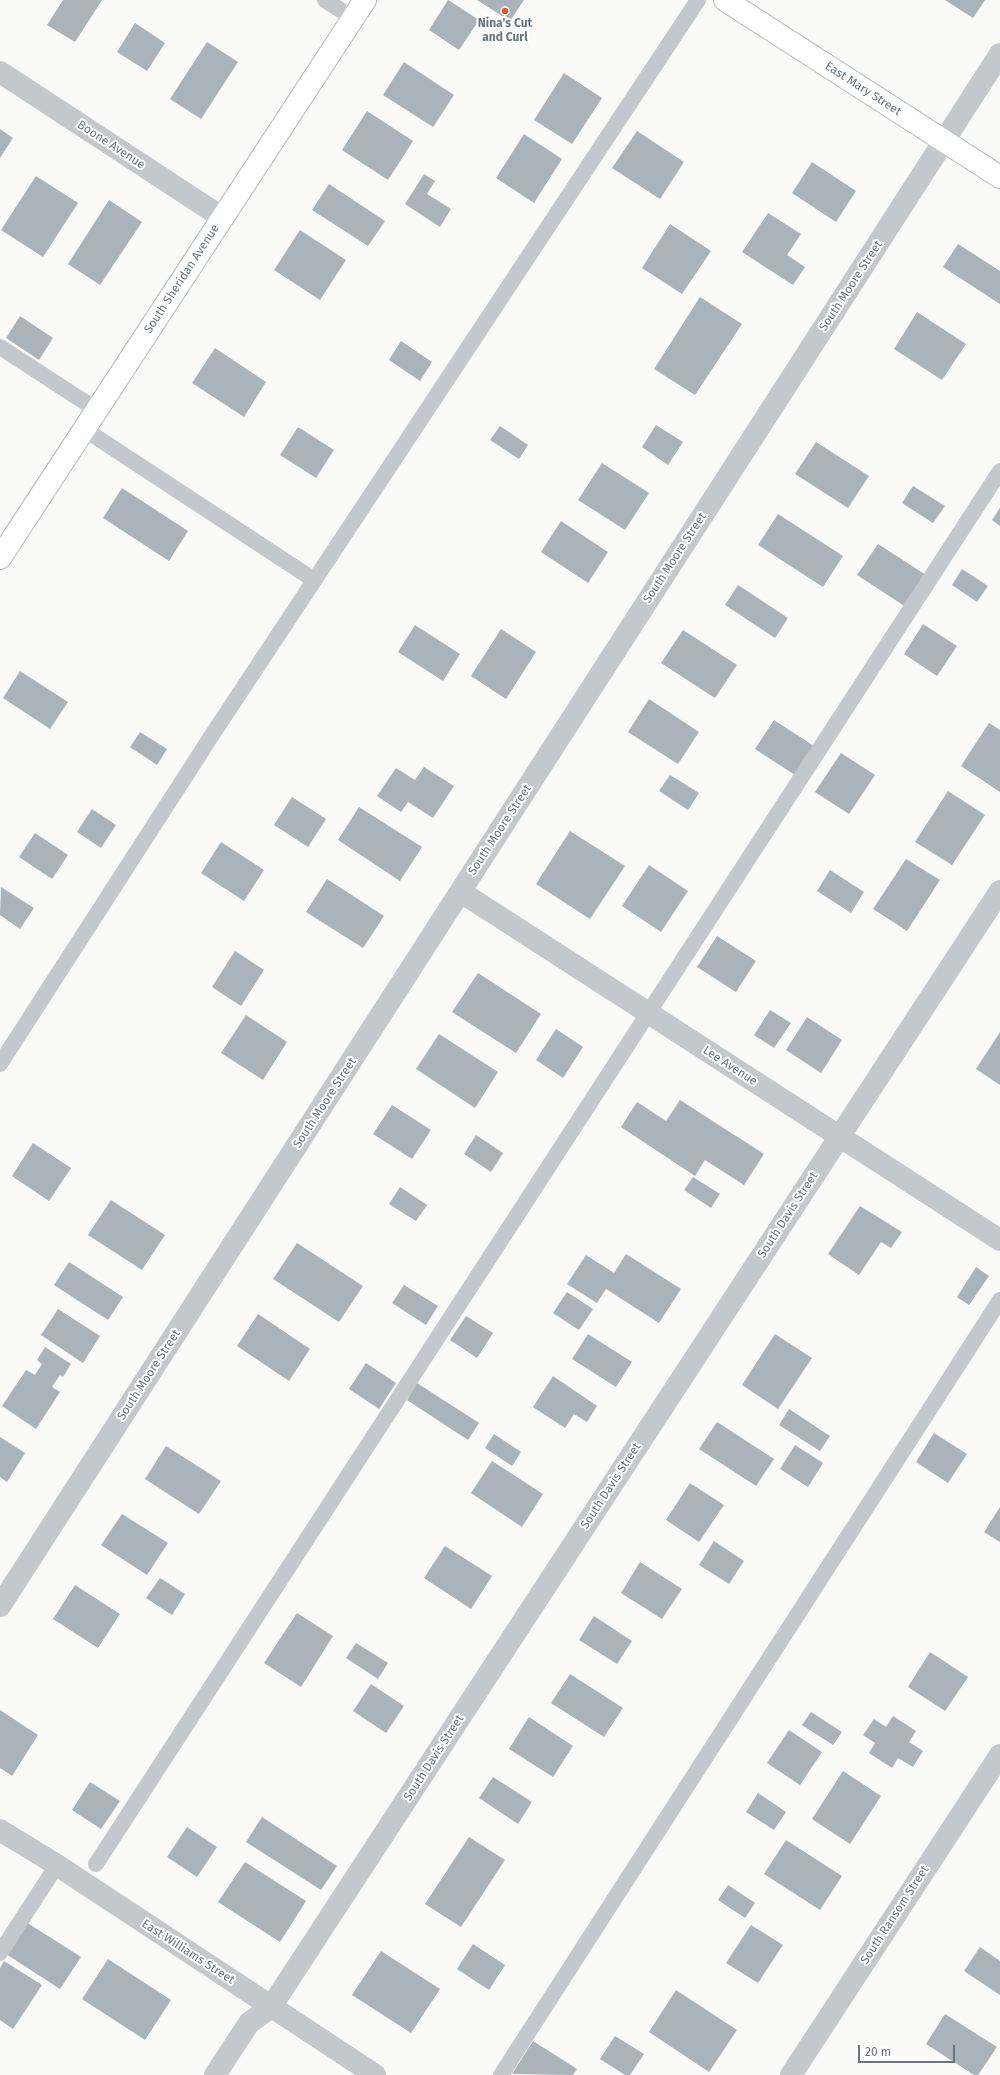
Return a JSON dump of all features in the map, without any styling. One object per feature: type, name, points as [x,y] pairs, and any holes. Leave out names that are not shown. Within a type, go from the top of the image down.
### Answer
[{"type":"street","name":"South Sheridan Avenue","points":[[0,558],[365,0]]},
{"type":"street","name":"East Mary Street","points":[[725,0],[1000,177]]},
{"type":"street","name":"South Moore Street","points":[[0,1606],[1000,54]]},
{"type":"street","name":"Boone Avenue","points":[[0,72],[223,218]]},
{"type":"street","name":"South Davis Street","points":[[215,2075],[249,2023],[272,2007],[1000,891]]},
{"type":"street","name":"Lee Avenue","points":[[460,892],[1000,1240]]},
{"type":"street","name":"South Ransom Street","points":[[791,2075],[1000,1755]]},
{"type":"street","name":"East Williams Street","points":[[0,1830],[57,1865],[375,2075]]},
{"type":"lane","points":[[324,0],[353,18]]},
{"type":"lane","points":[[0,1064],[314,580],[698,0]]},
{"type":"lane","points":[[0,347],[97,410]]},
{"type":"lane","points":[[84,430],[314,580]]},
{"type":"lane","points":[[96,1864],[1000,471]]},
{"type":"lane","points":[[501,2075],[1000,1300]]},
{"type":"lane","points":[[0,1953],[57,1865]]},
{"type":"building","points":[[63,0],[102,0],[75,42],[47,25]]},
{"type":"building","points":[[448,0],[479,20],[459,50],[429,30]]},
{"type":"building","name":"Nina's Cut and Curl","points":[[477,0],[524,0],[510,21]]},
{"type":"building","points":[[945,0],[985,0],[973,18]]},
{"type":"building","points":[[135,23],[165,43],[147,71],[117,52]]},
{"type":"building","points":[[207,42],[238,62],[201,119],[170,99]]},
{"type":"building","points":[[404,62],[454,95],[433,127],[383,95]]},
{"type":"building","points":[[564,73],[602,98],[572,144],[534,120]]},
{"type":"building","points":[[367,111],[413,141],[388,180],[342,150]]},
{"type":"building","points":[[0,129],[13,138],[0,158]]},
{"type":"building","points":[[637,131],[684,162],[660,199],[612,168]]},
{"type":"building","points":[[524,134],[562,159],[534,203],[496,178]]},
{"type":"building","points":[[812,162],[856,191],[836,222],[792,193]]},
{"type":"building","points":[[424,174],[435,181],[427,194],[451,209],[440,227],[405,204]]},
{"type":"building","points":[[36,176],[78,203],[43,257],[1,230]]},
{"type":"building","points":[[329,184],[385,221],[368,246],[312,210]]},
{"type":"building","points":[[109,200],[142,222],[100,285],[68,264]]},
{"type":"building","points":[[768,213],[801,234],[787,255],[805,267],[793,285],[742,252]]},
{"type":"building","points":[[670,224],[711,251],[682,294],[642,268]]},
{"type":"building","points":[[300,230],[346,260],[320,300],[274,270]]},
{"type":"building","points":[[958,244],[1000,271],[1000,304],[943,267]]},
{"type":"building","points":[[700,297],[742,324],[695,395],[654,369]]},
{"type":"building","points":[[917,312],[966,344],[942,380],[894,349]]},
{"type":"building","points":[[20,316],[53,338],[39,360],[6,338]]},
{"type":"building","points":[[401,341],[432,362],[420,381],[389,360]]},
{"type":"building","points":[[215,348],[266,382],[244,417],[192,383]]},
{"type":"building","points":[[656,425],[683,442],[668,465],[642,447]]},
{"type":"building","points":[[500,426],[528,445],[519,459],[490,440]]},
{"type":"building","points":[[298,427],[334,450],[316,478],[280,455]]},
{"type":"building","points":[[816,442],[869,476],[848,508],[795,474]]},
{"type":"building","points":[[602,463],[649,493],[625,530],[578,500]]},
{"type":"building","points":[[913,486],[945,506],[933,523],[902,503]]},
{"type":"building","points":[[122,488],[188,531],[169,561],[103,518]]},
{"type":"building","points":[[1000,508],[1000,526],[992,520]]},
{"type":"building","points":[[778,514],[843,556],[823,587],[758,545]]},
{"type":"building","points":[[561,521],[608,552],[588,583],[541,552]]},
{"type":"building","points":[[878,544],[926,575],[906,607],[857,575]]},
{"type":"building","points":[[962,569],[988,586],[977,602],[952,585]]},
{"type":"building","points":[[738,585],[788,618],[775,638],[725,605]]},
{"type":"building","points":[[923,624],[957,646],[937,676],[904,654]]},
{"type":"building","points":[[415,625],[460,654],[443,681],[398,652]]},
{"type":"building","points":[[501,629],[536,652],[506,699],[471,676]]},
{"type":"building","points":[[683,630],[737,665],[715,698],[661,663]]},
{"type":"building","points":[[20,671],[68,702],[50,729],[3,698]]},
{"type":"building","points":[[649,699],[699,732],[678,764],[628,732]]},
{"type":"building","points":[[774,720],[814,746],[795,775],[755,749]]},
{"type":"building","points":[[989,723],[1000,730],[1000,792],[961,766]]},
{"type":"building","points":[[140,732],[167,749],[157,765],[130,747]]},
{"type":"building","points":[[841,753],[875,775],[849,814],[815,792]]},
{"type":"building","points":[[424,767],[454,786],[433,818],[408,802],[401,812],[377,796],[396,768],[415,780]]},
{"type":"building","points":[[670,775],[699,793],[688,810],[659,791]]},
{"type":"building","points":[[948,791],[985,815],[952,865],[915,842]]},
{"type":"building","points":[[292,797],[326,819],[308,847],[274,825]]},
{"type":"building","points":[[359,807],[422,847],[400,881],[338,840]]},
{"type":"building","points":[[92,809],[116,825],[101,848],[77,832]]},
{"type":"building","points":[[570,831],[625,866],[590,919],[536,884]]},
{"type":"building","points":[[35,833],[68,855],[52,879],[19,857]]},
{"type":"building","points":[[221,842],[264,870],[244,901],[201,873]]},
{"type":"building","points":[[906,859],[940,880],[907,931],[873,909]]},
{"type":"building","points":[[649,865],[688,891],[661,932],[622,906]]},
{"type":"building","points":[[830,870],[864,892],[851,913],[817,891]]},
{"type":"building","points":[[327,879],[384,916],[363,948],[306,912]]},
{"type":"building","points":[[1,887],[34,908],[20,929],[0,915]]},
{"type":"building","points":[[717,936],[756,961],[736,992],[697,967]]},
{"type":"building","points":[[235,951],[264,970],[241,1006],[212,987]]},
{"type":"building","points":[[478,973],[541,1014],[516,1053],[452,1012]]},
{"type":"building","points":[[770,1010],[791,1023],[774,1048],[754,1035]]},
{"type":"building","points":[[246,1015],[287,1042],[263,1080],[221,1053]]},
{"type":"building","points":[[807,1017],[842,1040],[821,1073],[786,1050]]},
{"type":"building","points":[[556,1029],[583,1047],[563,1078],[536,1060]]},
{"type":"building","points":[[1000,1032],[1000,1085],[976,1069]]},
{"type":"building","points":[[439,1034],[498,1072],[475,1108],[416,1069]]},
{"type":"building","points":[[680,1100],[764,1154],[744,1185],[705,1160],[695,1176],[621,1127],[637,1102],[666,1121]]},
{"type":"building","points":[[392,1105],[431,1130],[412,1159],[373,1134]]},
{"type":"building","points":[[476,1135],[503,1153],[491,1172],[464,1154]]},
{"type":"building","points":[[33,1143],[71,1168],[49,1201],[12,1176]]},
{"type":"building","points":[[693,1177],[720,1194],[711,1208],[684,1190]]},
{"type":"building","points":[[400,1187],[427,1205],[416,1221],[389,1204]]},
{"type":"building","points":[[111,1200],[165,1235],[142,1270],[88,1235]]},
{"type":"building","points":[[860,1206],[902,1232],[891,1248],[881,1242],[859,1275],[828,1254]]},
{"type":"building","points":[[297,1243],[363,1286],[339,1322],[273,1279]]},
{"type":"building","points":[[626,1254],[681,1289],[659,1323],[606,1289],[597,1303],[567,1284],[586,1255],[614,1273]]},
{"type":"building","points":[[69,1262],[123,1297],[108,1320],[54,1285]]},
{"type":"building","points":[[976,1267],[989,1276],[969,1305],[957,1297]]},
{"type":"building","points":[[404,1285],[438,1306],[426,1325],[392,1303]]},
{"type":"building","points":[[567,1292],[593,1309],[579,1330],[553,1313]]},
{"type":"building","points":[[58,1309],[100,1336],[83,1363],[41,1335]]},
{"type":"building","points":[[258,1314],[310,1349],[289,1381],[237,1346]]},
{"type":"building","points":[[466,1316],[493,1333],[477,1358],[450,1340]]},
{"type":"building","points":[[588,1334],[632,1362],[616,1387],[572,1359]]},
{"type":"building","points":[[775,1334],[812,1358],[778,1409],[742,1385]]},
{"type":"building","points":[[45,1347],[71,1364],[63,1377],[60,1375],[52,1387],[60,1392],[36,1429],[2,1406],[26,1370],[35,1375],[42,1364],[37,1360]]},
{"type":"building","points":[[366,1363],[396,1383],[379,1409],[349,1389]]},
{"type":"building","points":[[553,1376],[597,1406],[587,1422],[574,1414],[565,1428],[533,1407]]},
{"type":"building","points":[[417,1383],[479,1423],[468,1440],[407,1400]]},
{"type":"building","points":[[789,1409],[830,1436],[820,1451],[779,1425]]},
{"type":"building","points":[[717,1422],[774,1459],[756,1486],[699,1449]]},
{"type":"building","points":[[934,1433],[967,1454],[948,1483],[916,1462]]},
{"type":"building","points":[[494,1434],[521,1452],[512,1466],[485,1448]]},
{"type":"building","points":[[0,1437],[25,1453],[7,1482],[0,1477]]},
{"type":"building","points":[[795,1445],[823,1463],[808,1487],[780,1469]]},
{"type":"building","points":[[166,1446],[221,1481],[199,1514],[145,1479]]},
{"type":"building","points":[[492,1461],[543,1494],[522,1527],[471,1493]]},
{"type":"building","points":[[690,1483],[724,1505],[699,1542],[666,1520]]},
{"type":"building","points":[[1000,1507],[1000,1542],[984,1532]]},
{"type":"building","points":[[122,1514],[168,1543],[147,1575],[101,1545]]},
{"type":"building","points":[[714,1541],[744,1561],[729,1584],[699,1565]]},
{"type":"building","points":[[445,1546],[492,1576],[471,1609],[424,1578]]},
{"type":"building","points":[[640,1562],[682,1589],[662,1619],[621,1593]]},
{"type":"building","points":[[160,1578],[185,1594],[172,1615],[146,1598]]},
{"type":"building","points":[[75,1585],[120,1614],[98,1648],[53,1619]]},
{"type":"building","points":[[297,1613],[333,1636],[301,1687],[264,1663]]},
{"type":"building","points":[[594,1616],[632,1641],[617,1664],[579,1640]]},
{"type":"building","points":[[356,1643],[388,1663],[378,1679],[346,1658]]},
{"type":"building","points":[[930,1652],[968,1677],[945,1711],[908,1687]]},
{"type":"building","points":[[570,1674],[623,1708],[604,1737],[551,1703]]},
{"type":"building","points":[[371,1684],[404,1706],[386,1733],[353,1711]]},
{"type":"building","points":[[0,1710],[38,1735],[12,1776],[0,1768]]},
{"type":"building","points":[[811,1712],[842,1732],[833,1745],[802,1725]]},
{"type":"building","points":[[893,1716],[916,1731],[909,1742],[923,1751],[913,1767],[898,1758],[892,1768],[869,1753],[875,1743],[863,1735],[874,1719],[886,1727]]},
{"type":"building","points":[[529,1717],[573,1746],[553,1777],[509,1749]]},
{"type":"building","points":[[789,1730],[822,1752],[800,1785],[767,1763]]},
{"type":"building","points":[[843,1771],[881,1796],[850,1844],[812,1819]]},
{"type":"building","points":[[493,1777],[532,1802],[518,1824],[479,1798]]},
{"type":"building","points":[[90,1782],[120,1801],[101,1829],[72,1810]]},
{"type":"building","points":[[758,1793],[786,1812],[774,1830],[746,1812]]},
{"type":"building","points":[[262,1817],[337,1866],[321,1890],[246,1842]]},
{"type":"building","points":[[187,1827],[217,1847],[197,1877],[167,1857]]},
{"type":"building","points":[[469,1837],[505,1860],[461,1927],[425,1904]]},
{"type":"building","points":[[786,1840],[842,1876],[820,1910],[764,1874]]},
{"type":"building","points":[[245,1862],[306,1901],[280,1942],[218,1902]]},
{"type":"building","points":[[728,1885],[755,1903],[745,1918],[718,1900]]},
{"type":"building","points":[[26,1922],[81,1957],[60,1989],[6,1954]]},
{"type":"building","points":[[751,1925],[783,1945],[758,1983],[726,1963]]},
{"type":"building","points":[[473,1944],[505,1965],[489,1990],[457,1969]]},
{"type":"building","points":[[980,1947],[1000,1961],[1000,1995],[964,1971]]},
{"type":"building","points":[[381,1951],[440,1989],[411,2033],[352,1995]]},
{"type":"building","points":[[108,1959],[171,2000],[145,2040],[82,1999]]},
{"type":"building","points":[[4,1961],[42,1985],[13,2029],[0,2020],[0,1968]]},
{"type":"building","points":[[676,1990],[737,2030],[709,2072],[649,2032]]},
{"type":"building","points":[[945,2014],[997,2047],[978,2075],[974,2075],[926,2044]]},
{"type":"building","points":[[615,2036],[644,2054],[630,2075],[625,2075],[600,2059]]},
{"type":"building","points":[[533,2041],[577,2069],[573,2075],[512,2074]]},
{"type":"place","name":"Nina's Cut and Curl","points":[[505,11]]}]
